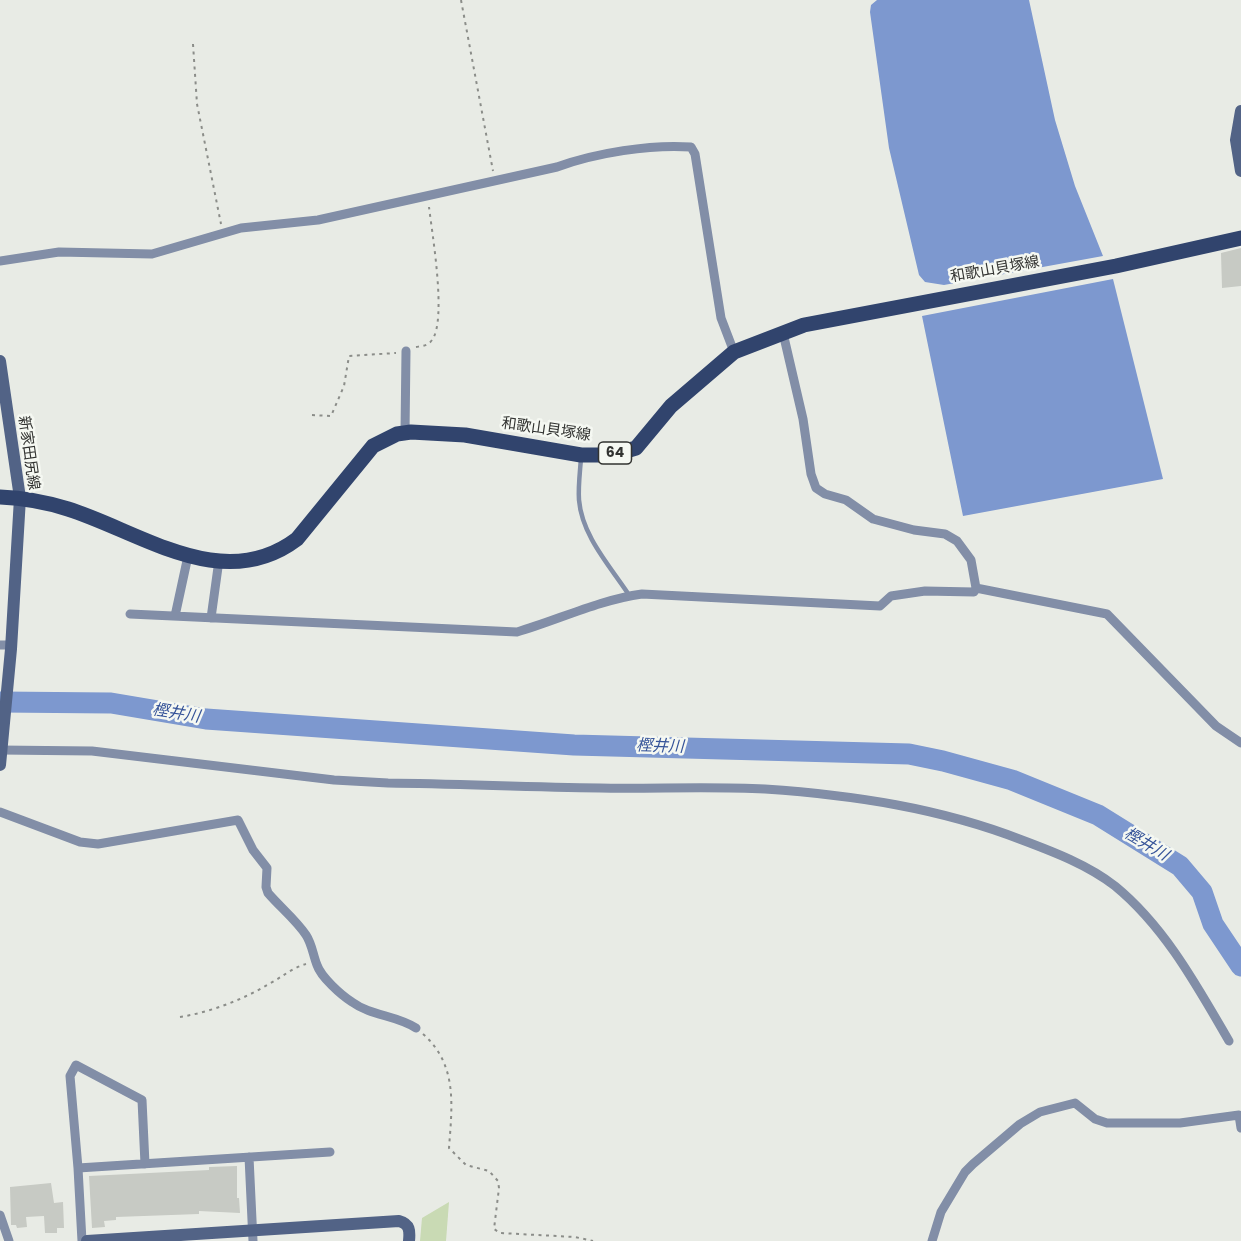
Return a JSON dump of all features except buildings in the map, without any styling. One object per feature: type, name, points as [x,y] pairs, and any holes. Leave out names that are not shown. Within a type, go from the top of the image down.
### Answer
[{"type":"main road","points":[[1241,111],[1236,140],[1241,171]]},
{"type":"main road","name":"和歌山貝塚線","points":[[0,497],[20,498],[68,509],[157,546],[188,556],[219,560],[263,558],[284,549],[297,539],[373,446],[382,440],[405,433],[465,435],[581,455],[604,455],[636,447],[671,406],[734,352],[804,325],[1128,263],[1241,238]]},
{"type":"main road","name":"新家田尻線","points":[[0,361],[20,498],[7,646],[0,765]]},
{"type":"main road","points":[[87,1241],[253,1236],[399,1221],[408,1226],[410,1241]]},
{"type":"street","points":[[0,261],[59,252],[152,254],[241,228],[318,220],[557,167],[584,157],[672,145],[691,147],[721,318],[734,352]]},
{"type":"street","points":[[783,333],[803,419],[811,474],[816,488],[825,494],[846,500],[873,519],[914,530],[945,534],[957,541],[971,560],[976,588]]},
{"type":"street","points":[[405,433],[406,351]]},
{"type":"street","points":[[175,616],[188,556]]},
{"type":"street","points":[[211,618],[219,560]]},
{"type":"street","points":[[130,614],[517,632],[547,624],[620,597],[629,596],[666,595],[880,606],[891,596],[925,591],[974,592],[976,588]]},
{"type":"street","points":[[976,588],[1107,614],[1216,726],[1241,742]]},
{"type":"street","points":[[1,749],[92,751],[334,780],[388,783],[764,789],[903,805],[941,813],[1040,846],[1114,885],[1140,910],[1175,952],[1229,1041]]},
{"type":"street","points":[[0,812],[80,842],[98,844],[238,820],[253,850],[267,868],[268,893],[306,935],[317,968],[337,991],[353,1004],[373,1013],[405,1021],[416,1028]]},
{"type":"street","points":[[82,1241],[70,1076],[76,1065],[142,1100],[144,1164]]},
{"type":"street","points":[[932,1241],[941,1212],[965,1172],[1020,1124],[1040,1113],[1075,1103],[1095,1119],[1107,1123],[1180,1123],[1239,1116],[1241,1128]]},
{"type":"street","points":[[78,1168],[330,1152]]},
{"type":"street","points":[[249,1157],[253,1236]]},
{"type":"street","points":[[0,1215],[9,1241]]},
{"type":"lane","points":[[581,455],[579,500],[583,520],[591,538],[629,596]]},
{"type":"path","points":[[461,0],[495,180]]},
{"type":"path","points":[[193,44],[197,104],[223,233]]},
{"type":"path","points":[[312,415],[331,416],[344,386],[349,357],[406,351],[428,345],[433,340],[436,333],[438,287],[427,195]]},
{"type":"path","points":[[180,1017],[219,1008],[268,985],[296,967],[315,961]]},
{"type":"path","points":[[416,1028],[431,1041],[443,1058],[448,1071],[453,1104],[449,1148],[466,1164],[489,1172],[498,1181],[500,1188],[494,1228],[500,1233],[575,1237],[593,1241]]},
{"type":"green space","points":[[449,1202],[446,1241],[420,1241],[422,1218]]},
{"type":"water","points":[[877,0],[1029,0],[1055,120],[1075,186],[1103,256],[944,285],[925,282],[919,275],[889,148],[870,12],[871,5]]},
{"type":"water","points":[[1113,279],[1163,479],[963,516],[922,316]]},
{"type":"waterway","name":"樫井川","points":[[0,702],[111,703],[206,719],[574,745],[909,754],[943,761],[1012,780],[1098,815],[1180,866],[1202,892],[1213,924],[1241,966]]}]
